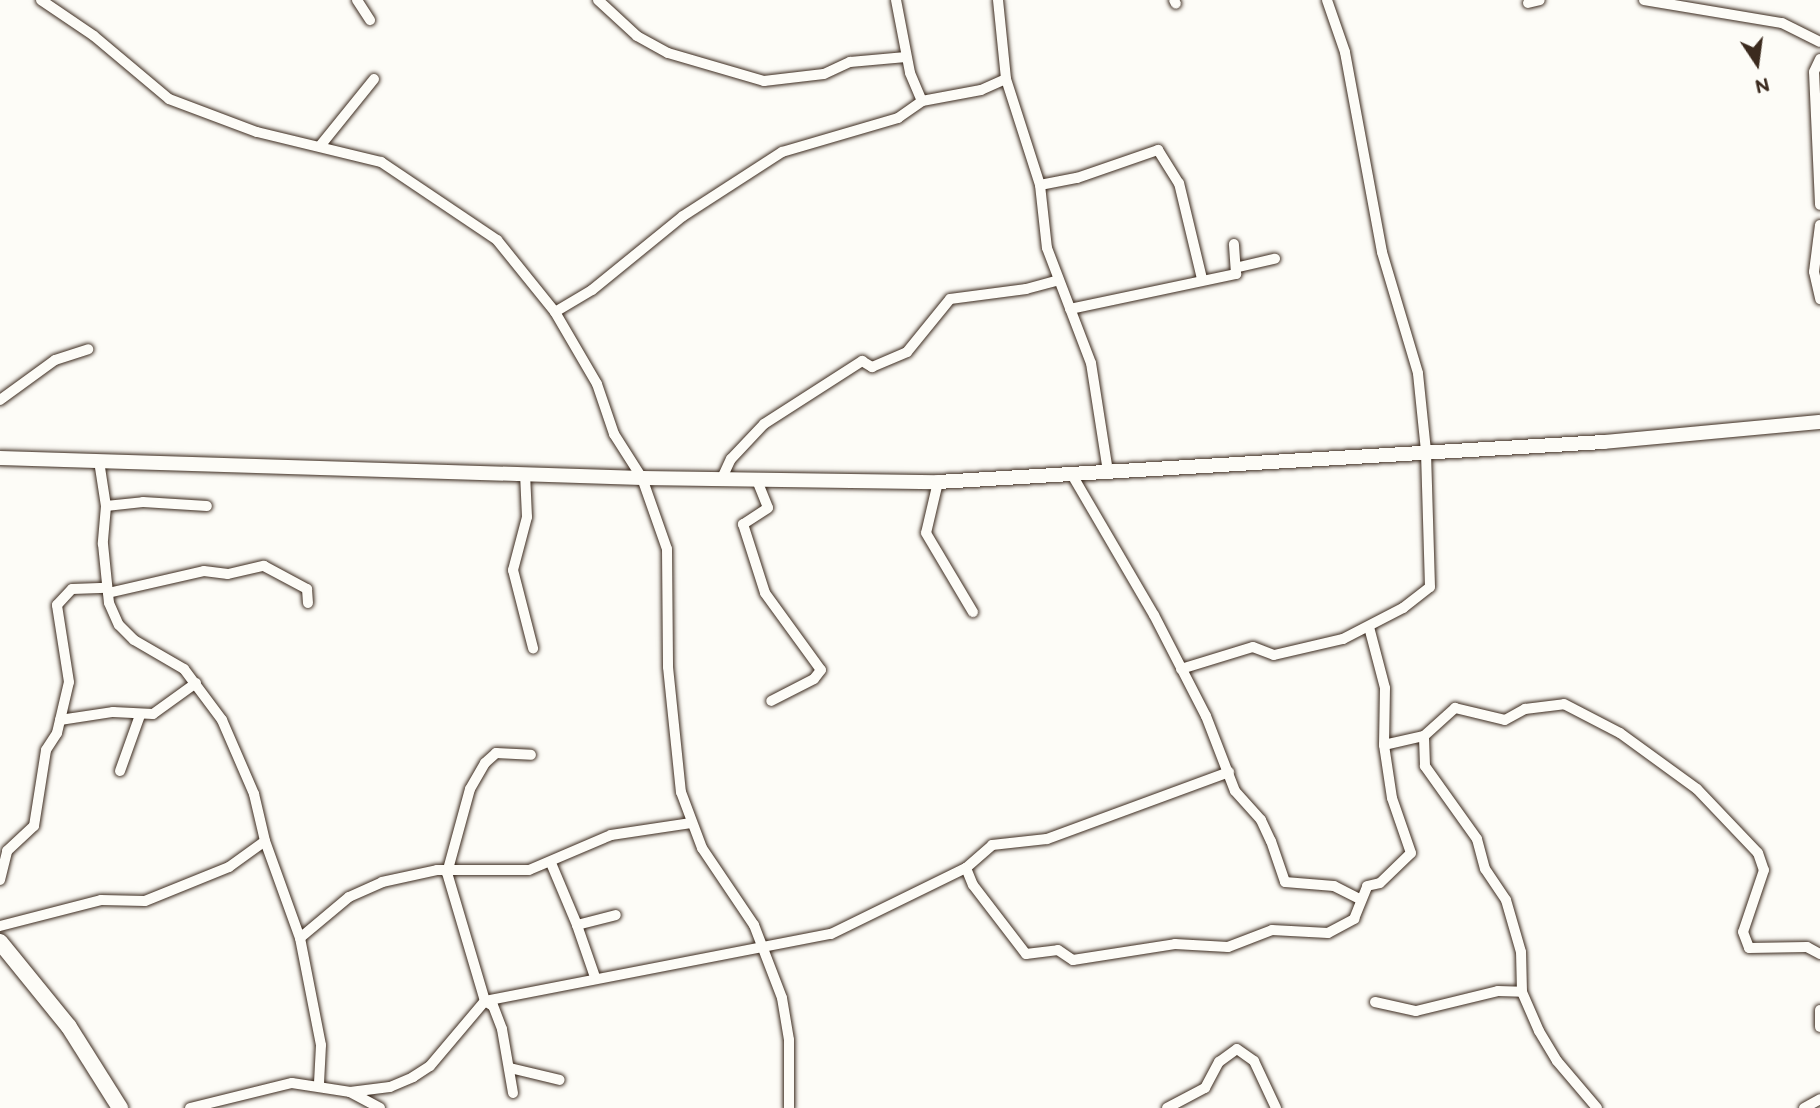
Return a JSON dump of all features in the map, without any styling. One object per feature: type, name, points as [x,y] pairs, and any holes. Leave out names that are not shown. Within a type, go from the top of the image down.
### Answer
[{"type":"main road","points":[[0,458],[642,478],[938,482],[1426,451],[1820,422]]},
{"type":"main road","points":[[0,942],[69,1027],[120,1108]]},
{"type":"street","points":[[41,0],[169,99],[257,132],[381,162],[413,187],[473,220],[497,240],[555,312],[597,384],[614,434],[642,478],[667,549],[668,667],[681,792],[691,824],[738,898],[761,946],[787,1016],[789,1108]]},
{"type":"street","points":[[357,0],[370,20]]},
{"type":"street","points":[[598,0],[637,36],[668,53],[764,81],[824,74],[850,62],[906,57]]},
{"type":"street","points":[[896,0],[906,57],[922,101]]},
{"type":"street","points":[[998,0],[1006,79],[1040,185],[1047,248],[1091,363],[1108,471]]},
{"type":"street","points":[[1181,668],[1253,647],[1273,655],[1343,639],[1430,587],[1426,451],[1418,373],[1382,252],[1345,52],[1327,0]]},
{"type":"street","points":[[1528,3],[1540,0]]},
{"type":"street","points":[[1644,0],[1782,23],[1820,43]]},
{"type":"street","points":[[1820,60],[1814,72],[1819,122],[1820,205]]},
{"type":"street","points":[[320,146],[374,79]]},
{"type":"street","points":[[555,312],[592,290],[683,216],[782,152],[898,118],[922,101],[981,90],[1006,79]]},
{"type":"street","points":[[1040,185],[1077,178],[1158,149],[1179,183],[1202,279]]},
{"type":"street","points":[[1820,225],[1814,272],[1820,299]]},
{"type":"street","points":[[1070,309],[1202,279],[1236,274],[1239,267],[1234,244]]},
{"type":"street","points":[[1239,267],[1275,259]]},
{"type":"street","points":[[722,478],[731,459],[764,424],[862,360],[872,367],[907,352],[950,299],[1026,289],[1059,280]]},
{"type":"street","points":[[0,400],[55,360],[88,349]]},
{"type":"street","points":[[99,461],[106,506],[107,590],[119,625],[134,640],[184,668],[222,720],[254,794],[265,841],[300,939],[321,1045],[319,1084]]},
{"type":"street","points":[[525,473],[527,517],[513,570],[533,648]]},
{"type":"street","points":[[1071,473],[1132,574],[1181,668],[1229,772],[1235,791],[1261,820],[1285,882],[1334,886],[1360,899]]},
{"type":"street","points":[[756,478],[768,508],[743,524],[765,593],[821,670],[814,679],[771,701]]},
{"type":"street","points":[[938,482],[926,533],[973,612]]},
{"type":"street","points":[[106,506],[143,502],[207,506]]},
{"type":"street","points":[[0,880],[7,851],[34,826],[46,750],[60,720],[69,682],[57,605],[72,589],[107,590],[204,572],[228,574],[264,566],[307,589],[308,603]]},
{"type":"street","points":[[966,868],[973,885],[1026,954],[1058,950],[1073,960],[1175,944],[1228,947],[1272,930],[1328,933],[1354,919],[1367,886],[1380,883],[1411,853],[1392,798],[1384,745],[1385,688],[1368,626]]},
{"type":"street","points":[[60,720],[113,712],[140,715],[164,709],[196,683]]},
{"type":"street","points":[[1384,745],[1424,736],[1455,708],[1505,720],[1525,709],[1564,704],[1591,716],[1697,789],[1758,853],[1763,870],[1743,932],[1749,948],[1807,947],[1820,954]]},
{"type":"street","points":[[120,771],[140,715]]},
{"type":"street","points":[[1424,736],[1425,766],[1477,839],[1485,869],[1506,900],[1521,952],[1522,992],[1557,1061],[1597,1108]]},
{"type":"street","points":[[513,1093],[502,1029],[493,1006],[485,1001],[447,873],[470,789],[485,763],[496,753],[531,755]]},
{"type":"street","points":[[350,1092],[390,1087],[430,1066],[485,1001],[595,977],[831,934],[862,922],[966,868],[992,845],[1047,839],[1229,772]]},
{"type":"street","points":[[300,939],[349,897],[382,882],[437,870],[447,873],[529,870],[551,863],[611,835],[691,824]]},
{"type":"street","points":[[0,926],[101,900],[145,901],[229,867],[265,841]]},
{"type":"street","points":[[551,863],[595,977]]},
{"type":"street","points":[[577,925],[615,915]]},
{"type":"street","points":[[1375,1002],[1416,1011],[1497,991],[1522,992]]},
{"type":"street","points":[[1820,1010],[1820,1027]]},
{"type":"street","points":[[1167,1108],[1205,1088],[1219,1062],[1237,1049],[1254,1061],[1276,1108]]},
{"type":"street","points":[[510,1068],[560,1080]]},
{"type":"street","points":[[190,1108],[214,1105],[270,1086],[319,1084],[350,1092],[380,1108]]},
{"type":"street","points":[[1804,1108],[1820,1099]]}]
